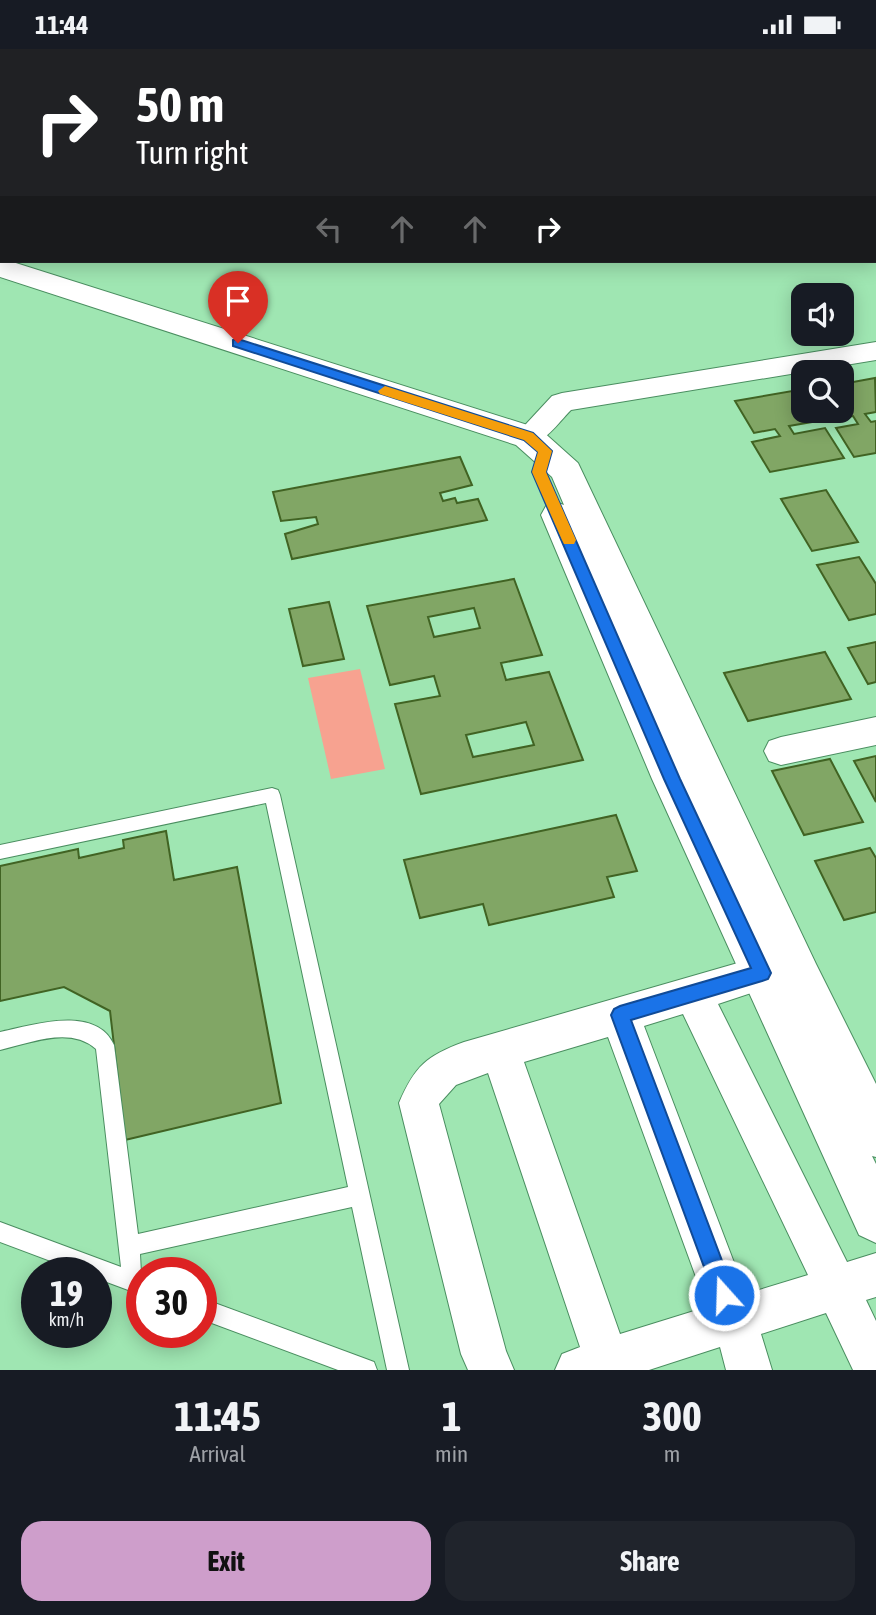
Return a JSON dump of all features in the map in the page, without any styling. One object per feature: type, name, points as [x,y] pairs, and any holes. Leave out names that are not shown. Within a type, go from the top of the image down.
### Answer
[{"type":"street","points":[[0,267],[537,444]]},
{"type":"street","points":[[876,351],[562,401],[537,444],[539,472],[688,775],[800,978],[876,1134]]},
{"type":"street","points":[[781,751],[876,731]]},
{"type":"street","points":[[688,775],[762,973],[876,1218]]},
{"type":"street","points":[[491,1370],[484,1355],[419,1103],[427,1083],[447,1067],[762,973]]},
{"type":"street","points":[[693,993],[857,1281],[876,1369]]},
{"type":"street","points":[[620,1015],[734,1320],[749,1370]]},
{"type":"street","points":[[500,1050],[592,1365],[857,1281]]},
{"type":"lane","points":[[0,852],[272,795],[398,1370]]},
{"type":"lane","points":[[0,1041],[62,1028],[85,1029],[96,1034],[105,1045],[132,1257]]},
{"type":"lane","points":[[130,1246],[359,1195]]},
{"type":"lane","points":[[0,1232],[126,1280]]},
{"type":"lane","points":[[217,1314],[366,1370]]},
{"type":"shaded area","points":[[360,669],[385,769],[331,779],[308,678]]},
{"type":"building","points":[[875,378],[876,412],[865,414],[871,422],[876,421],[876,453],[854,457],[836,428],[858,424],[854,418],[854,382]]},
{"type":"building","points":[[791,391],[791,423],[806,423],[789,426],[794,434],[825,428],[844,458],[770,472],[752,442],[780,436],[775,429],[754,433],[735,401]]},
{"type":"building","points":[[460,457],[472,485],[440,493],[443,501],[455,498],[457,503],[478,499],[487,520],[292,559],[285,534],[318,524],[316,517],[281,521],[273,492]]},
{"type":"building","points":[[826,490],[858,542],[812,551],[781,499]]},
{"type":"building","points":[[859,557],[876,584],[876,614],[849,620],[817,565]]},
{"type":"building","points":[[514,579],[542,655],[501,663],[506,680],[549,672],[583,760],[421,794],[395,704],[440,696],[434,676],[390,685],[367,606]],"holes":[[[474,608],[480,628],[434,637],[428,617]],[[526,722],[534,745],[473,757],[466,735]]]},
{"type":"building","points":[[329,602],[344,659],[303,666],[289,609]]},
{"type":"building","points":[[876,642],[876,682],[868,684],[848,648]]},
{"type":"building","points":[[825,652],[851,699],[748,721],[724,673]]},
{"type":"building","points":[[876,756],[876,802],[854,761]]},
{"type":"building","points":[[830,759],[863,822],[804,835],[772,771]]},
{"type":"building","points":[[616,815],[637,871],[607,877],[614,897],[489,925],[483,904],[420,918],[404,860]]},
{"type":"building","points":[[166,831],[174,880],[237,867],[281,1103],[125,1140],[110,1011],[64,987],[0,1001],[0,866],[78,849],[79,858],[124,848],[123,840]]},
{"type":"building","points":[[870,848],[876,858],[876,912],[844,920],[815,861]]},
{"type":"slow traffic","points":[[385,391],[528,437],[545,451],[539,472],[569,540]]},
{"type":"route","points":[[238,343],[528,437],[545,451],[539,472],[672,779],[762,973],[620,1015],[724,1295]]}]
